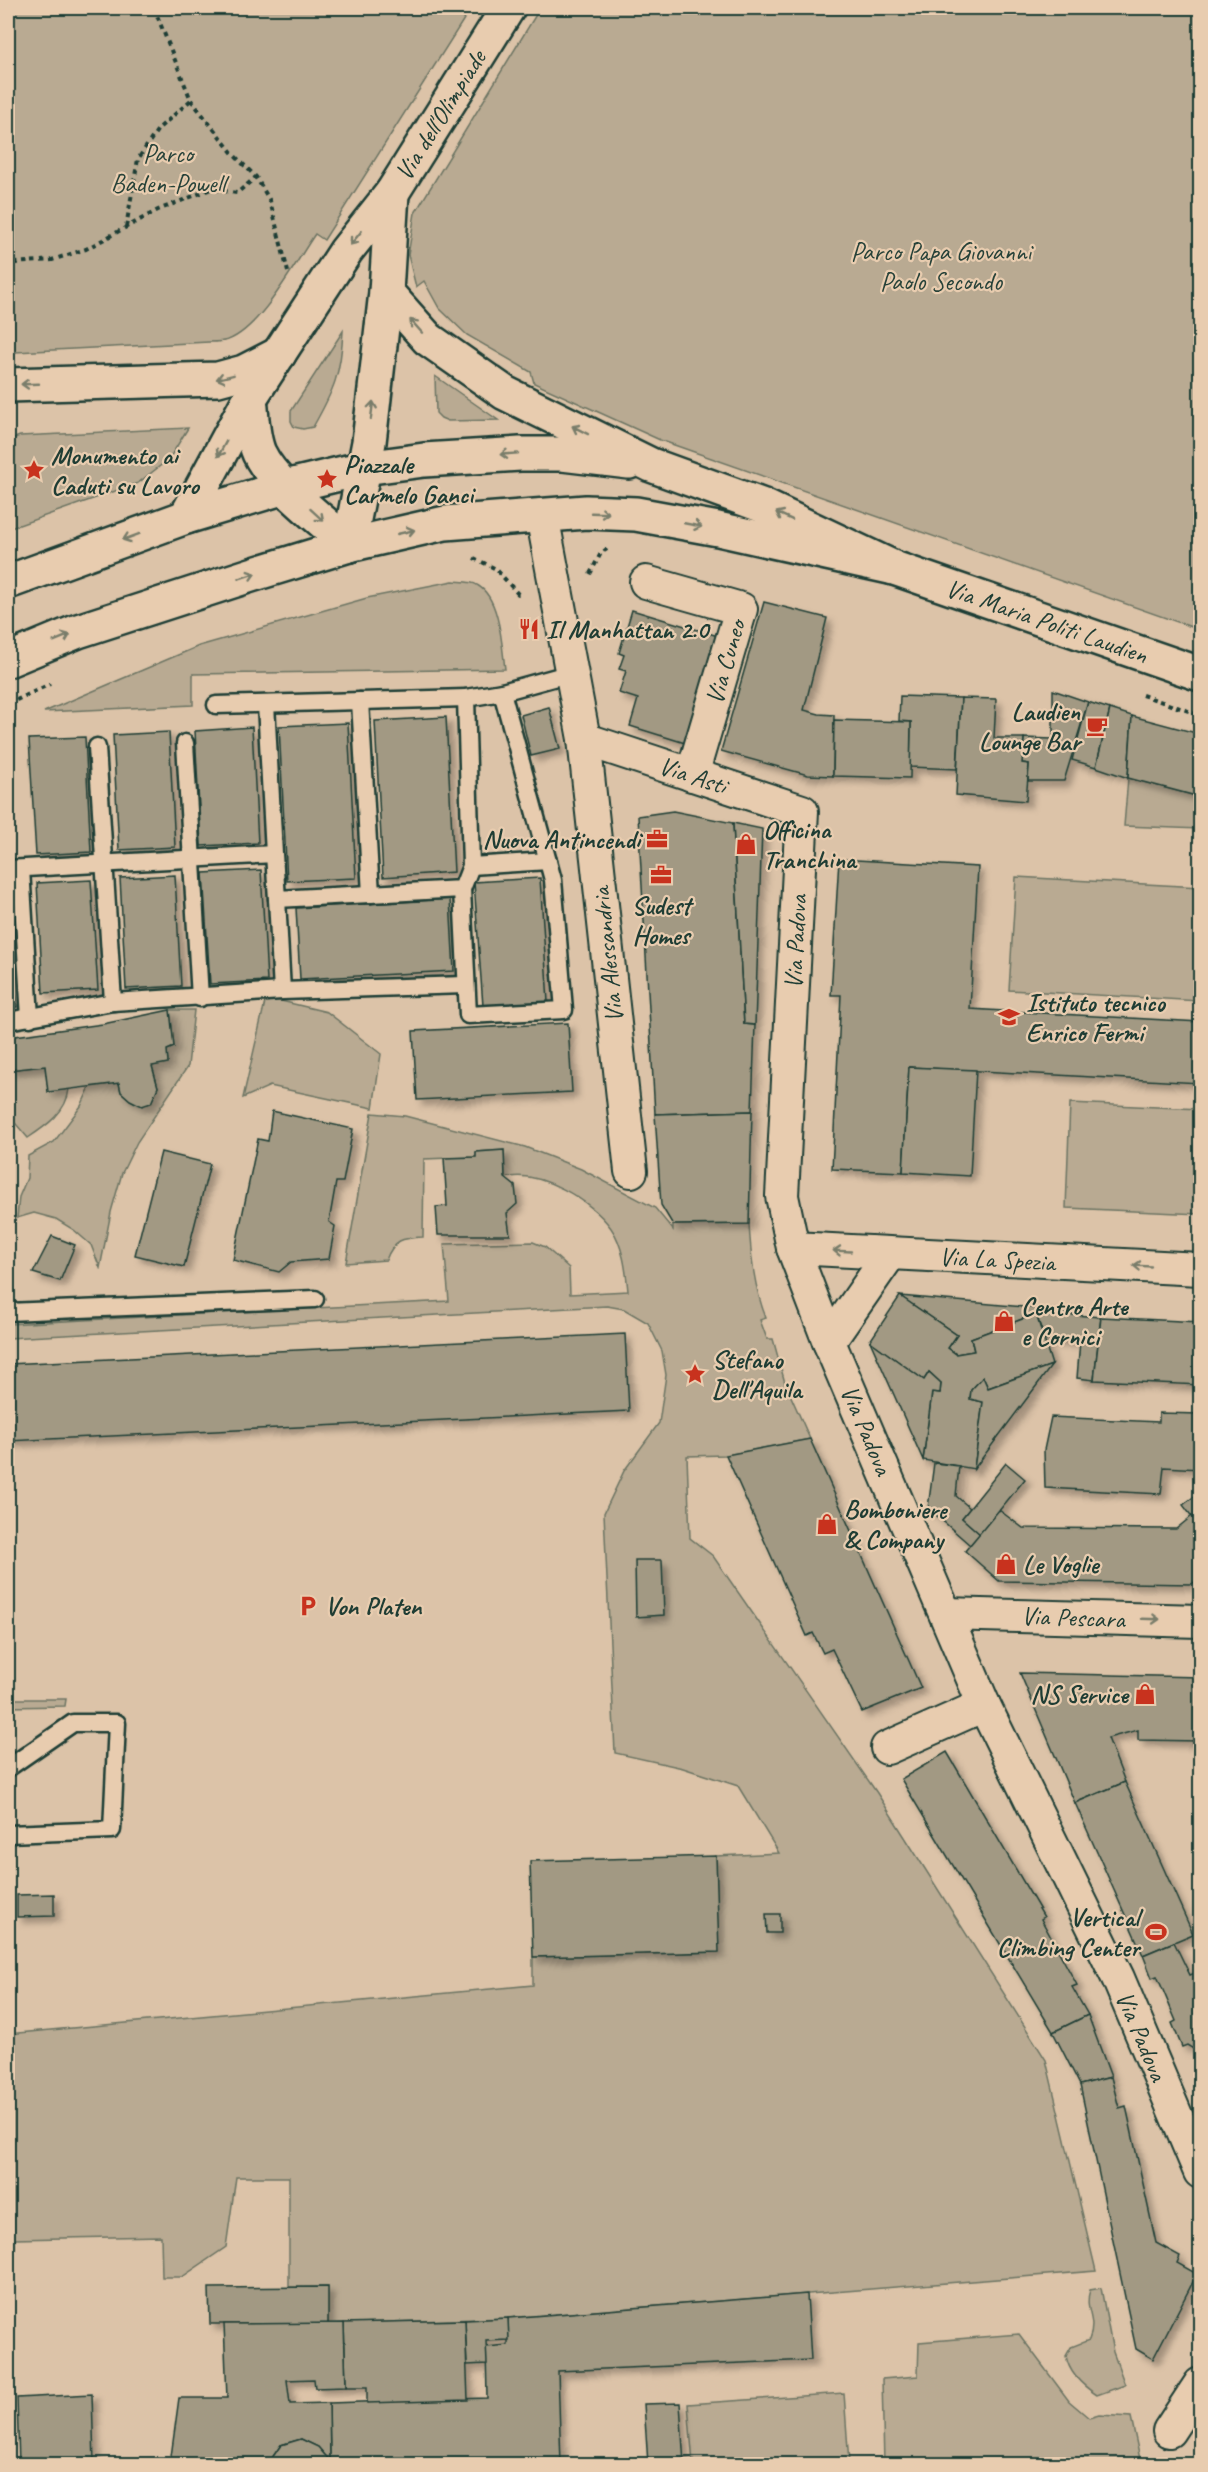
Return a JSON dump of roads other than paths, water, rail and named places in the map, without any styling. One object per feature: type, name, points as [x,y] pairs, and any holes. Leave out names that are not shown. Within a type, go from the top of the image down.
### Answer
[{"type":"street","name":"Via dell'Olimpiade","points":[[186,517],[250,398],[346,251],[392,193],[507,8]]},
{"type":"street","points":[[349,545],[364,468],[386,292],[392,193]]},
{"type":"street","points":[[386,292],[428,339],[505,393],[651,465],[761,505],[894,568]]},
{"type":"street","points":[[8,385],[218,379],[244,372],[279,354]]},
{"type":"street","points":[[250,398],[259,452],[285,487],[349,545]]},
{"type":"street","points":[[8,582],[186,517],[285,487],[364,468],[423,460],[520,454],[562,454],[651,465]]},
{"type":"street","points":[[8,660],[78,631],[349,545],[445,523],[586,512],[636,514],[894,568]]},
{"type":"street","name":"Via Alessandria","points":[[543,515],[584,739],[631,1171]]},
{"type":"street","name":"Via Maria Politi Laudien","points":[[894,568],[1200,674]]},
{"type":"street","name":"Via Cuneo","points":[[646,582],[741,609],[692,775]]},
{"type":"street","name":"Via Asti","points":[[584,739],[802,811]]},
{"type":"street","name":"Via Padova","points":[[802,811],[782,1196],[793,1248],[830,1342],[984,1705],[1118,1978],[1200,2172]]},
{"type":"street","name":"Via La Spezia","points":[[793,1248],[1200,1269]]},
{"type":"street","points":[[830,1342],[890,1254]]},
{"type":"street","name":"Via Pescara","points":[[945,1614],[1200,1621]]},
{"type":"street","points":[[887,1748],[984,1705]]},
{"type":"street","points":[[1169,2431],[1200,2384]]},
{"type":"lane","points":[[216,705],[466,698],[502,692],[571,673]]},
{"type":"lane","points":[[466,698],[471,866],[462,889],[468,1015],[564,1010],[553,880],[502,692]]},
{"type":"lane","points":[[360,701],[371,894]]},
{"type":"lane","points":[[266,704],[282,991]]},
{"type":"lane","points":[[185,743],[200,998]]},
{"type":"lane","points":[[97,747],[112,1002]]},
{"type":"lane","points":[[30,1018],[14,869],[274,854]]},
{"type":"lane","points":[[471,866],[548,861]]},
{"type":"lane","points":[[277,899],[462,889]]},
{"type":"lane","points":[[8,1021],[112,1002],[282,991],[465,985]]},
{"type":"lane","points":[[8,1312],[315,1299]]},
{"type":"lane","points":[[8,1768],[73,1723],[117,1723],[112,1830],[8,1834]]},
{"type":"place","name":"Monumento ai Caduti su Lavoro","points":[[34,470]]},
{"type":"place","name":"Piazzale Carmelo Ganci","points":[[327,479]]},
{"type":"place","name":"Il Manhattan 2.0","points":[[529,629]]},
{"type":"place","name":"Laudien Lounge Bar","points":[[1097,726]]},
{"type":"place","name":"Nuova Antincendi","points":[[657,839]]},
{"type":"place","name":"Officina Tranchina","points":[[746,844]]},
{"type":"place","name":"Sudest Homes","points":[[661,875]]},
{"type":"place","name":"Istituto tecnico Enrico Fermi","points":[[1009,1017]]},
{"type":"place","name":"Centro Arte e Cornici","points":[[1004,1321]]},
{"type":"place","name":"Stefano Dell'Aquila","points":[[695,1374]]},
{"type":"place","name":"Bomboniere & Company","points":[[827,1524]]},
{"type":"place","name":"Le Voglie","points":[[1006,1564]]},
{"type":"place","name":"Von Platen","points":[[308,1606]]},
{"type":"place","name":"NS Service","points":[[1145,1694]]},
{"type":"place","name":"Vertical Climbing Center","points":[[1156,1932]]},
{"type":"park label","name":"Parco Baden-Powell","points":[[168,168]]},
{"type":"park label","name":"Parco Papa Giovanni Paolo Secondo","points":[[941,266]]}]
